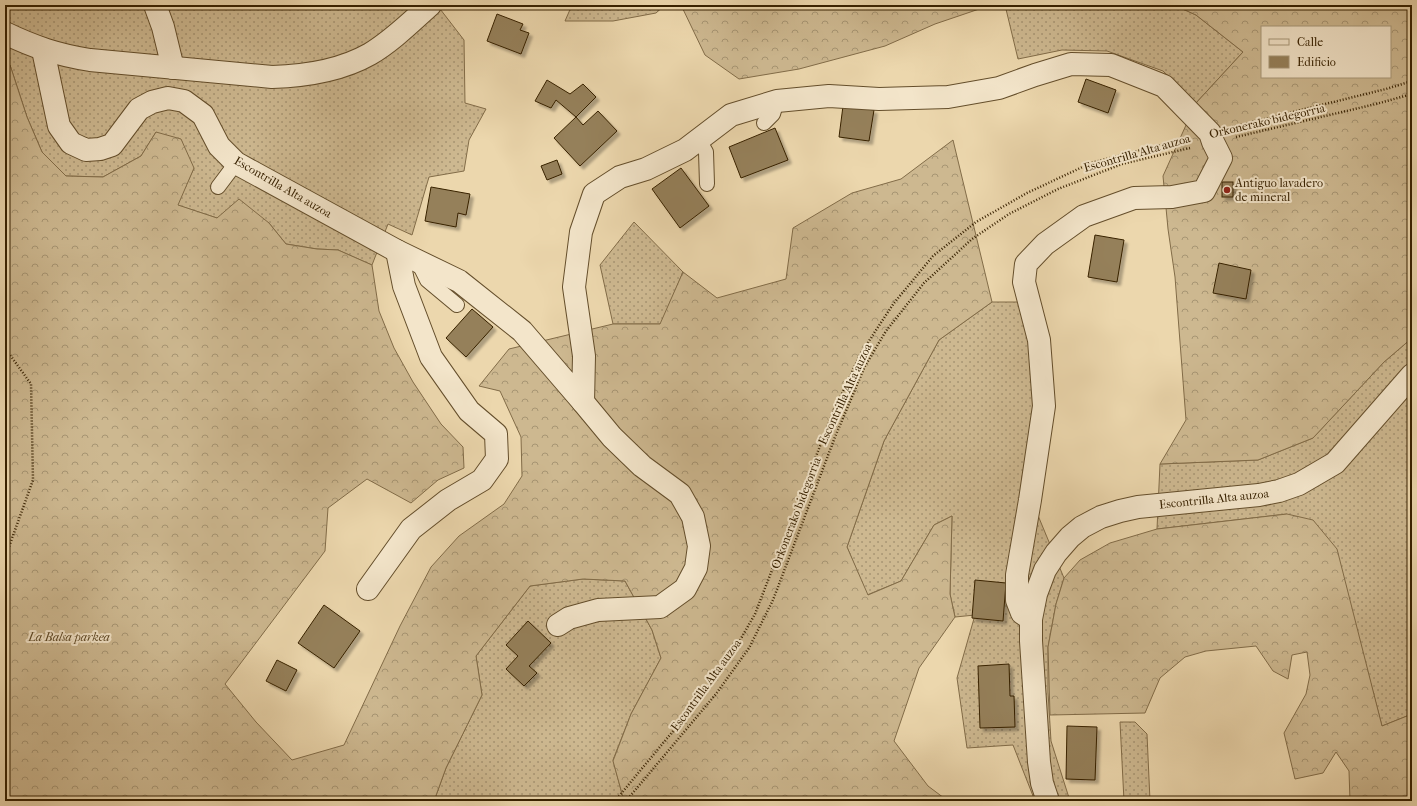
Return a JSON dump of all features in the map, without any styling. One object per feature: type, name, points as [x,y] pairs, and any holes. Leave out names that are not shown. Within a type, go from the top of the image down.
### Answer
[{"type":"street","points":[[155,5],[163,26],[173,68]]},
{"type":"street","points":[[5,33],[42,50],[90,60],[272,77],[297,76],[318,73],[344,65],[370,54],[391,40],[430,5]]},
{"type":"street","name":"Escontrilla Alta auzoa","points":[[42,50],[59,126],[71,143],[86,150],[100,149],[112,145],[139,109],[152,102],[168,98],[184,101],[203,115],[220,146],[236,163],[397,251],[459,281],[522,331],[617,442],[642,466],[680,494],[694,517],[699,546],[696,568],[685,589],[660,607],[598,610],[569,618],[558,625]]},
{"type":"street","name":"Escontrilla Alta auzoa","points":[[583,402],[584,356],[574,287],[581,232],[594,194],[620,177],[646,169],[685,150],[731,115],[777,101],[829,96],[880,99],[948,97],[999,88],[1071,64],[1111,65],[1164,86],[1212,138],[1221,158],[1204,191],[1172,197],[1134,198],[1084,216],[1045,244],[1026,264],[1024,282],[1039,340],[1044,406],[1017,575],[1017,600],[1022,614],[1031,619]]},
{"type":"street","points":[[368,589],[411,529],[448,500],[482,480],[497,459],[496,434],[469,412],[431,357],[404,286],[397,251]]},
{"type":"street","name":"Escontrilla Alta auzoa","points":[[1048,801],[1042,783],[1039,762],[1031,619],[1036,594],[1045,570],[1056,553],[1070,537],[1082,527],[1101,517],[1138,507],[1259,495],[1279,491],[1300,484],[1335,463],[1412,375]]},
{"type":"lane","points":[[764,123],[773,114],[777,101]]},
{"type":"lane","points":[[699,140],[706,152],[707,184]]},
{"type":"lane","points":[[218,187],[236,163]]},
{"type":"lane","points":[[418,262],[427,280],[457,305]]},
{"type":"path","points":[[1212,138],[1412,81]]},
{"type":"path","name":"Orkonerako bidegorria","points":[[626,801],[716,694],[749,648],[773,600],[835,437],[866,366],[886,331],[924,283],[972,239],[1009,214],[1058,189],[1122,164],[1212,138],[1376,104],[1412,94]]},
{"type":"path","name":"Escontrilla Alta auzoa","points":[[615,801],[698,701],[734,649],[755,614],[832,415],[861,353],[894,303],[933,256],[976,222],[1027,192],[1091,163],[1172,141],[1212,138]]},
{"type":"path","points":[[5,348],[31,384],[33,480],[5,558]]},
{"type":"green space","points":[[5,5],[437,5],[464,40],[465,103],[486,109],[469,140],[464,171],[429,177],[412,235],[388,224],[372,265],[338,250],[317,249],[286,244],[269,223],[217,218],[177,205],[194,168],[156,132],[141,156],[103,177],[66,176],[42,152],[27,117],[10,65],[5,64]]},
{"type":"green space","points":[[572,5],[665,5],[656,13],[613,21],[565,21]]},
{"type":"green space","points":[[681,5],[991,5],[935,24],[885,46],[799,69],[739,79],[705,55]]},
{"type":"green space","points":[[1005,5],[1174,5],[1196,15],[1243,52],[1196,103],[1163,71],[1107,51],[1062,50],[1018,59]]},
{"type":"green space","points":[[1174,5],[1412,5],[1412,338],[1384,362],[1313,438],[1258,460],[1160,464],[1186,420],[1175,277],[1168,229],[1163,176],[1196,103],[1243,52],[1196,15]]},
{"type":"green space","name":"La Balsa parkea","points":[[5,64],[10,65],[27,117],[42,152],[66,176],[103,177],[141,156],[156,132],[181,139],[194,168],[178,205],[217,218],[239,199],[269,223],[286,244],[317,249],[338,250],[372,265],[379,311],[394,348],[413,382],[441,424],[463,447],[464,468],[438,480],[411,503],[367,479],[328,508],[325,551],[225,684],[256,722],[292,760],[344,745],[400,626],[431,567],[459,536],[504,504],[522,476],[521,437],[500,391],[479,386],[509,349],[613,324],[660,324],[683,272],[717,298],[786,279],[793,228],[852,193],[901,179],[953,140],[992,302],[939,340],[884,441],[847,547],[868,595],[901,581],[934,525],[952,516],[950,594],[955,617],[919,668],[894,741],[928,786],[948,801],[624,801],[613,761],[631,714],[661,658],[652,630],[625,581],[583,579],[530,586],[476,656],[482,695],[446,768],[434,801],[5,801]]},
{"type":"green space","points":[[634,222],[683,272],[661,324],[613,324],[600,265]]},
{"type":"green space","points":[[992,302],[1020,302],[1032,346],[1036,405],[1022,477],[1064,578],[1056,604],[1048,647],[1048,692],[1051,741],[1070,801],[1035,801],[1013,745],[967,748],[957,678],[975,615],[955,617],[950,594],[952,516],[934,525],[901,581],[867,595],[847,547],[884,441],[939,340]]},
{"type":"green space","points":[[1412,338],[1412,714],[1382,726],[1355,624],[1287,514],[1157,529],[1160,464],[1258,460],[1313,438],[1384,362]]},
{"type":"green space","points":[[1287,514],[1313,520],[1337,549],[1382,726],[1412,714],[1412,801],[1350,801],[1349,771],[1336,752],[1323,773],[1295,779],[1284,733],[1306,694],[1310,675],[1307,652],[1292,655],[1288,679],[1273,671],[1256,646],[1206,651],[1185,657],[1160,678],[1145,713],[1050,715],[1048,647],[1056,604],[1064,578],[1080,560],[1110,543],[1157,529]]},
{"type":"green space","points":[[583,579],[625,581],[652,630],[661,658],[631,714],[613,760],[624,801],[434,801],[446,768],[482,695],[476,656],[530,586]]},
{"type":"green space","points":[[1120,722],[1135,722],[1147,734],[1150,801],[1124,801]]},
{"type":"building","points":[[497,14],[523,24],[520,30],[529,33],[521,54],[487,41]]},
{"type":"building","points":[[1086,79],[1116,90],[1108,113],[1078,102]]},
{"type":"building","points":[[547,80],[570,94],[583,84],[596,97],[576,117],[556,100],[551,108],[535,101]]},
{"type":"building","points":[[843,106],[874,110],[869,141],[839,137]]},
{"type":"building","points":[[598,111],[617,131],[580,166],[554,138],[576,117],[583,125]]},
{"type":"building","points":[[775,128],[788,160],[741,178],[729,147]]},
{"type":"building","points":[[557,160],[562,174],[547,180],[541,166]]},
{"type":"building","points":[[681,168],[709,206],[680,228],[652,189]]},
{"type":"building","name":"Antiguo lavadero de mineral","points":[[1222,182],[1233,182],[1233,197],[1222,197]]},
{"type":"building","points":[[431,187],[470,194],[466,215],[458,213],[456,227],[425,221]]},
{"type":"building","points":[[1095,235],[1124,240],[1117,282],[1088,277]]},
{"type":"building","points":[[1219,263],[1251,270],[1246,299],[1213,293]]},
{"type":"building","points":[[472,309],[493,327],[466,357],[446,338]]},
{"type":"building","points":[[975,580],[1006,583],[1003,621],[972,618]]},
{"type":"building","points":[[324,605],[360,631],[334,668],[298,643]]},
{"type":"building","points":[[528,621],[551,643],[529,666],[537,673],[524,686],[506,669],[518,656],[506,645]]},
{"type":"building","points":[[277,660],[297,670],[286,691],[266,681]]},
{"type":"building","points":[[1009,664],[1010,696],[1014,696],[1015,727],[980,728],[978,666]]},
{"type":"building","points":[[1067,726],[1097,727],[1095,780],[1066,779]]},
{"type":"place","name":"Antiguo lavadero de mineral","points":[[1227,190]]}]
